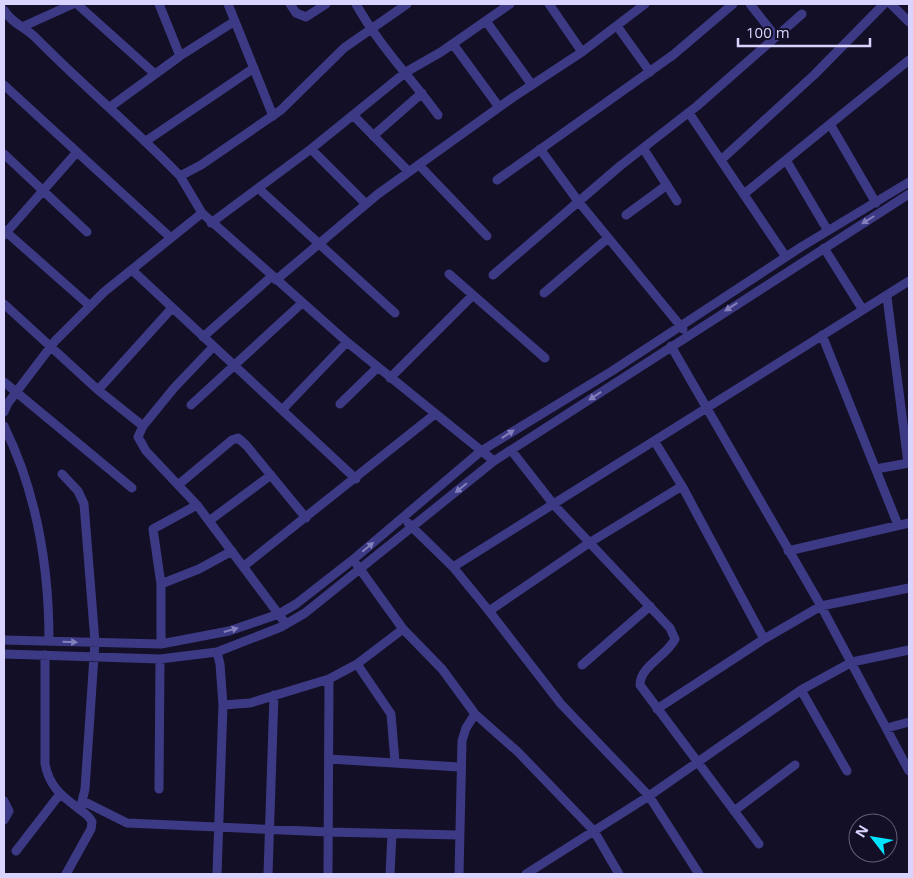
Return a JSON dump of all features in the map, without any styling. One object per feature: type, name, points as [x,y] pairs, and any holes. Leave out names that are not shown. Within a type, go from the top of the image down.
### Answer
[{"type":"street","points":[[77,4],[104,26],[155,74]]},
{"type":"street","points":[[159,4],[180,56]]},
{"type":"street","points":[[228,4],[272,116]]},
{"type":"street","points":[[290,4],[296,14],[306,16],[326,4]]},
{"type":"street","points":[[356,4],[370,30],[406,72],[438,115]]},
{"type":"street","points":[[180,176],[200,165],[272,116],[344,48],[407,4]]},
{"type":"street","points":[[211,223],[311,149],[406,72],[453,44],[510,4]]},
{"type":"street","points":[[549,4],[582,52]]},
{"type":"street","points":[[202,337],[366,204],[499,107],[582,52],[645,4]]},
{"type":"street","points":[[497,180],[674,55],[733,4]]},
{"type":"street","points":[[750,4],[776,37]]},
{"type":"street","points":[[721,160],[814,75],[884,4]]},
{"type":"street","points":[[891,4],[909,22]]},
{"type":"street","points":[[22,27],[68,5]]},
{"type":"street","points":[[4,10],[8,17],[22,27],[146,141],[180,176],[202,213],[211,223],[347,342],[494,461]]},
{"type":"street","points":[[493,275],[578,201],[689,113],[802,14]]},
{"type":"street","points":[[110,107],[180,56],[235,21]]},
{"type":"street","points":[[486,21],[532,85]]},
{"type":"street","points":[[617,26],[650,72]]},
{"type":"street","points":[[453,44],[499,107]]},
{"type":"street","points":[[744,194],[909,60]]},
{"type":"street","points":[[146,141],[254,68]]},
{"type":"street","points":[[4,85],[171,238]]},
{"type":"street","points":[[373,136],[422,93]]},
{"type":"street","points":[[689,113],[786,257]]},
{"type":"street","points":[[353,115],[409,172]]},
{"type":"street","points":[[830,124],[876,203]]},
{"type":"street","points":[[643,148],[677,201]]},
{"type":"street","points":[[311,149],[366,204]]},
{"type":"street","points":[[540,149],[578,201],[687,335]]},
{"type":"street","points":[[77,152],[5,232],[90,306]]},
{"type":"street","points":[[4,154],[87,232]]},
{"type":"street","points":[[786,160],[828,231]]},
{"type":"street","points":[[419,165],[487,236]]},
{"type":"street","points":[[4,640],[161,644],[229,631],[278,614],[296,604],[353,560],[481,451],[612,371],[679,325],[909,182]]},
{"type":"street","points":[[626,214],[667,185]]},
{"type":"street","points":[[258,188],[395,313]]},
{"type":"street","points":[[4,654],[160,659],[217,652],[286,624],[304,613],[494,461],[687,335],[909,194]]},
{"type":"street","points":[[4,412],[52,346],[90,306],[202,213]]},
{"type":"street","points":[[544,293],[608,238]]},
{"type":"street","points":[[824,248],[863,310]]},
{"type":"street","points":[[132,270],[356,479]]},
{"type":"street","points":[[450,274],[545,358]]},
{"type":"street","points":[[453,568],[863,310],[887,297],[909,281]]},
{"type":"street","points":[[390,378],[473,295]]},
{"type":"street","points":[[876,469],[909,463],[887,297]]},
{"type":"street","points":[[191,405],[302,303]]},
{"type":"street","points":[[4,304],[98,390],[143,426]]},
{"type":"street","points":[[98,390],[172,308]]},
{"type":"street","points":[[822,336],[898,525]]},
{"type":"street","points":[[282,410],[347,342]]},
{"type":"street","points":[[671,346],[708,407],[788,551],[821,606],[909,771]]},
{"type":"street","points":[[213,347],[174,388],[143,426],[138,437],[197,505],[286,624]]},
{"type":"street","points":[[340,404],[378,367]]},
{"type":"street","points":[[4,382],[132,488]]},
{"type":"street","points":[[244,566],[356,479],[435,414]]},
{"type":"street","points":[[4,426],[15,449],[33,500],[49,592],[49,641]]},
{"type":"street","points":[[178,484],[232,440],[238,438],[246,445],[306,518]]},
{"type":"street","points":[[656,442],[682,486],[764,639]]},
{"type":"street","points":[[511,450],[554,505],[670,628],[674,639],[672,646],[642,675],[640,680],[642,690],[758,844]]},
{"type":"street","points":[[62,474],[78,491],[84,504],[95,642],[82,805],[91,818],[93,825],[66,874]]},
{"type":"street","points":[[209,521],[270,475]]},
{"type":"street","points":[[489,611],[589,543],[682,486]]},
{"type":"street","points":[[161,644],[161,584],[153,529],[197,505]]},
{"type":"street","points":[[403,518],[453,568],[561,704],[649,796],[699,874]]},
{"type":"street","points":[[788,551],[909,523]]},
{"type":"street","points":[[161,584],[199,569],[232,551]]},
{"type":"street","points":[[353,560],[403,629],[442,669],[475,714],[518,752],[594,831],[619,874]]},
{"type":"street","points":[[657,709],[764,639],[821,606],[909,588]]},
{"type":"street","points":[[582,665],[650,606]]},
{"type":"street","points":[[223,706],[250,703],[329,679],[357,664],[403,629]]},
{"type":"street","points":[[526,874],[649,796],[801,690],[852,662],[909,650]]},
{"type":"street","points":[[217,652],[220,664],[223,706],[217,874]]},
{"type":"street","points":[[45,655],[45,764],[48,778],[60,794],[82,805],[127,823],[271,830],[458,835]]},
{"type":"street","points":[[159,789],[160,659]]},
{"type":"street","points":[[357,664],[391,714],[395,762]]},
{"type":"street","points":[[328,874],[329,679]]},
{"type":"street","points":[[801,690],[847,771]]},
{"type":"street","points":[[268,874],[271,830],[274,695]]},
{"type":"street","points":[[459,874],[458,835],[462,741],[466,728],[475,714]]},
{"type":"street","points":[[887,728],[909,722]]},
{"type":"street","points":[[329,759],[460,767]]},
{"type":"street","points":[[734,811],[795,765]]},
{"type":"street","points":[[16,851],[60,794]]},
{"type":"street","points":[[4,801],[9,811],[4,820]]},
{"type":"street","points":[[390,874],[392,834]]}]
